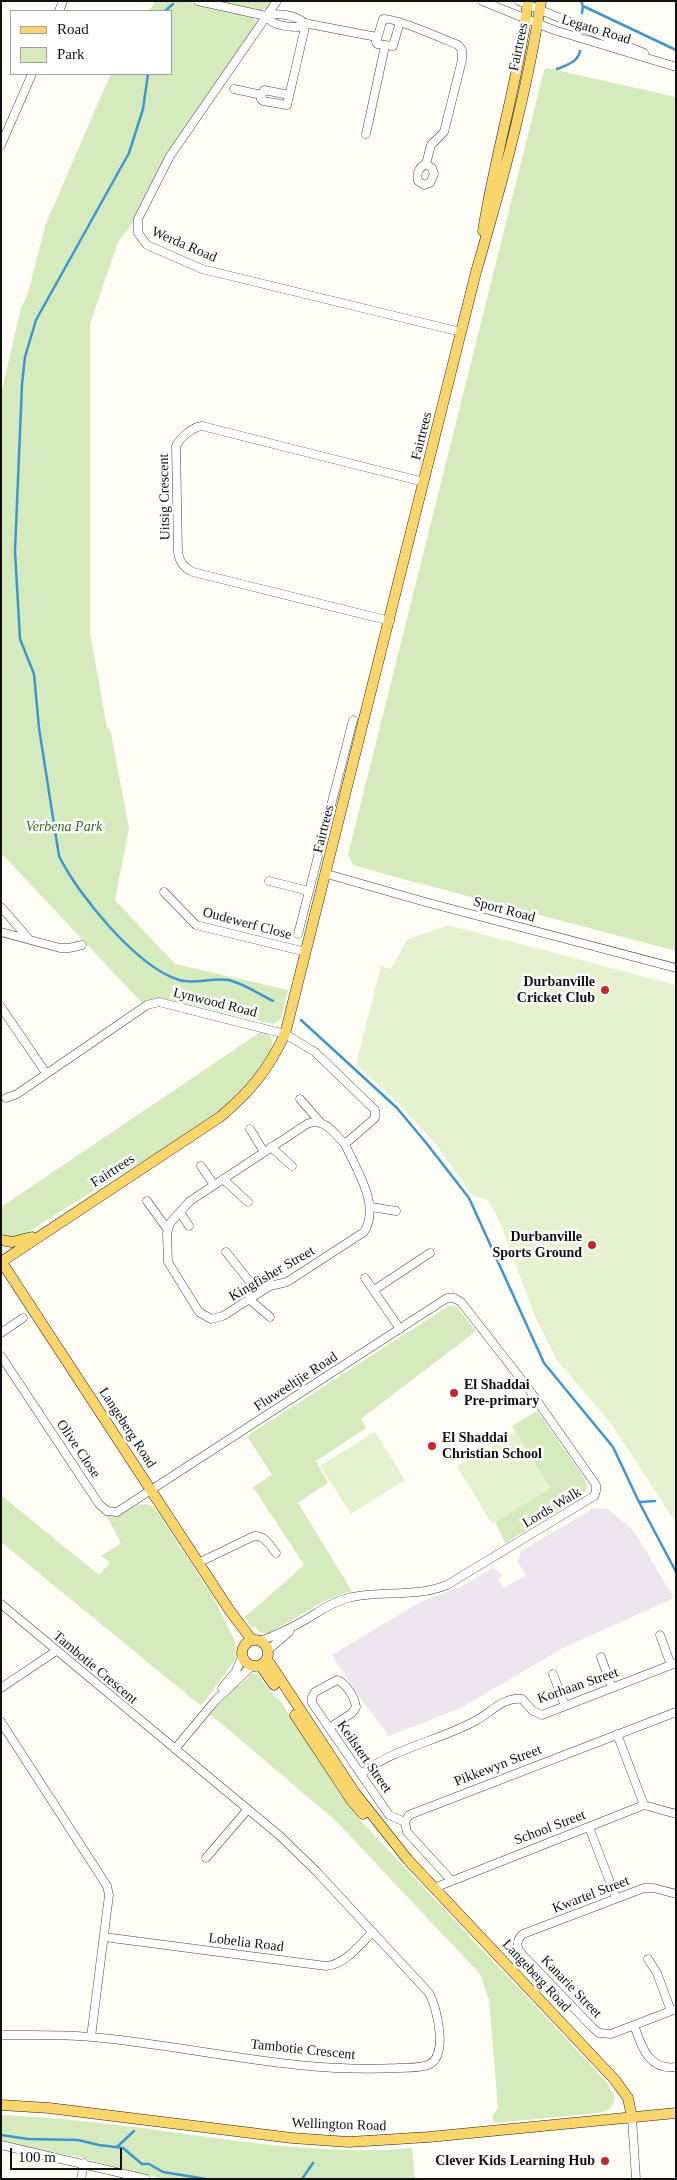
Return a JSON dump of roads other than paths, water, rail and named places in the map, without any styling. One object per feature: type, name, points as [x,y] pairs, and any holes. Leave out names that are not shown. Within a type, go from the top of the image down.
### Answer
[{"type":"main road","name":"Fairtrees","points":[[476,272],[488,193],[525,18],[524,2]]},
{"type":"main road","name":"Fairtrees","points":[[1,1262],[220,1118],[263,1075],[285,1034],[327,874],[476,272],[499,196],[541,6]]},
{"type":"main road","points":[[1,1240],[17,1242],[40,1235]]},
{"type":"main road","name":"Langeberg Road","points":[[1,1262],[198,1563],[252,1642],[351,1800],[388,1842],[408,1860],[615,2080],[628,2098],[632,2118]]},
{"type":"main road","points":[[252,1642],[242,1657],[246,1662],[262,1660]]},
{"type":"main road","name":"Wellington Road","points":[[1,2105],[49,2108],[292,2138],[335,2141],[429,2138],[676,2113]]},
{"type":"street","points":[[198,1],[266,16],[276,14],[299,19],[305,23],[377,37]]},
{"type":"street","name":"Werda Road","points":[[277,1],[164,167],[137,221],[141,240],[150,247],[212,272],[462,332]]},
{"type":"street","name":"Legato Road","points":[[482,1],[538,24],[676,67]]},
{"type":"street","name":"Legato Road","points":[[524,2],[541,6],[676,67]]},
{"type":"street","points":[[400,22],[393,46],[377,43],[377,37],[384,18],[400,22],[458,45],[462,50],[462,60],[444,132],[431,145],[426,164]]},
{"type":"street","points":[[234,89],[262,95],[262,101],[286,105],[305,23]]},
{"type":"street","points":[[366,134],[385,46]]},
{"type":"street","points":[[1,146],[3,135],[32,75]]},
{"type":"street","name":"Uitsig Crescent","points":[[390,621],[196,573],[186,568],[181,563],[178,552],[176,446],[180,440],[196,427],[202,426],[424,482]]},
{"type":"street","points":[[298,934],[353,720]]},
{"type":"street","points":[[339,773],[351,776]]},
{"type":"street","name":"Sport Road","points":[[327,874],[429,904],[676,968]]},
{"type":"street","points":[[269,881],[309,891]]},
{"type":"street","name":"Oudewerf Close","points":[[164,892],[196,925],[306,952]]},
{"type":"street","points":[[1,907],[28,938]]},
{"type":"street","points":[[1,932],[65,948],[82,945]]},
{"type":"street","name":"Lynwood Road","points":[[6,1098],[17,1094],[154,1002],[164,1002],[285,1034],[315,1052],[375,1110],[376,1116],[373,1120],[345,1144]]},
{"type":"street","points":[[1,1007],[46,1073]]},
{"type":"street","points":[[300,1099],[320,1122],[325,1124],[345,1144],[371,1208],[396,1211]]},
{"type":"street","points":[[168,1230],[170,1223],[190,1201],[307,1124],[320,1122]]},
{"type":"street","points":[[250,1129],[268,1150],[292,1166]]},
{"type":"street","points":[[201,1166],[214,1185]]},
{"type":"street","points":[[223,1179],[248,1202]]},
{"type":"street","points":[[147,1201],[168,1230]]},
{"type":"street","name":"Kingfisher Street","points":[[168,1230],[168,1262],[201,1315],[210,1319],[218,1319],[270,1286],[287,1282],[364,1232],[368,1225],[371,1208]]},
{"type":"street","points":[[180,1212],[189,1226]]},
{"type":"street","points":[[226,1252],[259,1293]]},
{"type":"street","points":[[374,1290],[430,1253]]},
{"type":"street","points":[[365,1278],[400,1329]]},
{"type":"street","name":"Fluweeltjie Road","points":[[152,1491],[447,1298],[454,1298]]},
{"type":"street","name":"Lords Walk","points":[[252,1642],[296,1625],[324,1608],[348,1598],[420,1592],[447,1585],[590,1499],[596,1491],[596,1484],[528,1388],[461,1302],[454,1298]]},
{"type":"street","points":[[249,1299],[270,1317]]},
{"type":"street","points":[[1,1333],[23,1318]]},
{"type":"street","name":"Olive Close","points":[[1,1356],[103,1508],[112,1512],[120,1511],[152,1491]]},
{"type":"street","points":[[198,1563],[254,1536],[265,1539],[276,1552]]},
{"type":"street","name":"Tambotie Crescent","points":[[1,1604],[56,1652],[248,1809],[299,1854],[425,1987],[433,2000],[437,2013],[440,2047],[438,2056],[430,2064],[374,2069],[327,2067],[91,2037]]},
{"type":"street","name":"Lords Walk","points":[[262,1660],[296,1625]]},
{"type":"street","points":[[660,1635],[674,1664]]},
{"type":"street","points":[[1,1688],[56,1652]]},
{"type":"street","points":[[175,1749],[215,1700],[236,1670],[242,1657]]},
{"type":"street","points":[[601,1658],[612,1688]]},
{"type":"street","points":[[215,1700],[262,1660]]},
{"type":"street","name":"Korhaan Street","points":[[361,1774],[387,1756],[474,1721],[514,1698],[524,1700],[539,1715],[674,1664]]},
{"type":"street","points":[[553,1674],[565,1706]]},
{"type":"street","name":"Keilstert Street","points":[[329,1728],[354,1711],[356,1707],[343,1683],[336,1680],[315,1692],[312,1698],[313,1705],[389,1815],[405,1822]]},
{"type":"street","name":"Pikkewyn Street","points":[[405,1822],[412,1813],[676,1712]]},
{"type":"street","points":[[1,1722],[105,1881],[109,1895],[91,2037],[1,2035]]},
{"type":"street","points":[[617,1734],[644,1805],[676,1814]]},
{"type":"street","name":"School Street","points":[[434,1888],[644,1805]]},
{"type":"street","points":[[206,1858],[248,1809]]},
{"type":"street","points":[[405,1822],[407,1832],[451,1880]]},
{"type":"street","points":[[588,1826],[616,1898]]},
{"type":"street","name":"Kwartel Street","points":[[519,1939],[526,1933],[616,1898],[650,1888],[676,1894]]},
{"type":"street","name":"Lobelia Road","points":[[104,1937],[333,1966],[344,1959],[373,1932]]},
{"type":"street","name":"Kanarie Street","points":[[519,1939],[518,1946],[520,1952],[592,2028],[607,2034],[674,2010]]},
{"type":"street","points":[[648,1959],[657,1973],[674,2010]]},
{"type":"street","points":[[634,2025],[646,2055],[663,2066],[676,2067]]},
{"type":"street","points":[[632,2118],[636,2179]]},
{"type":"street","points":[[1,2146],[146,2179]]},
{"type":"street","points":[[81,2179],[84,2164]]},
{"type":"waterway","points":[[581,1],[583,6],[676,50]]},
{"type":"waterway","points":[[166,10],[173,4]]},
{"type":"waterway","points":[[582,13],[583,6]]},
{"type":"waterway","points":[[557,69],[577,58],[580,51]]},
{"type":"waterway","points":[[148,75],[143,109],[129,153],[36,320],[25,357],[22,384],[15,551],[20,639],[34,674],[39,728],[59,856],[80,890],[110,928],[145,961],[163,973],[186,981],[219,979],[232,981],[273,1001]]},
{"type":"waterway","points":[[301,1020],[397,1108],[469,1198],[544,1363],[613,1447],[639,1502],[676,1572]]},
{"type":"waterway","points":[[640,1502],[655,1501]]},
{"type":"waterway","points":[[117,2147],[134,2131]]},
{"type":"waterway","points":[[1,2135],[28,2139],[78,2140],[123,2148],[142,2164],[149,2164],[163,2172],[206,2179]]},
{"type":"waterway","points":[[302,2179],[313,2163]]},
{"type":"place","name":"Durbanville Cricket Club","points":[[605,990]]},
{"type":"place","name":"Durbanville Sports Ground","points":[[592,1245]]},
{"type":"place","name":"El Shaddai Pre-primary","points":[[454,1393]]},
{"type":"place","name":"El Shaddai Christian School","points":[[432,1446]]},
{"type":"place","name":"Clever Kids Learning Hub","points":[[605,2161]]},
{"type":"park label","name":"Verbena Park","points":[[64,827]]}]
